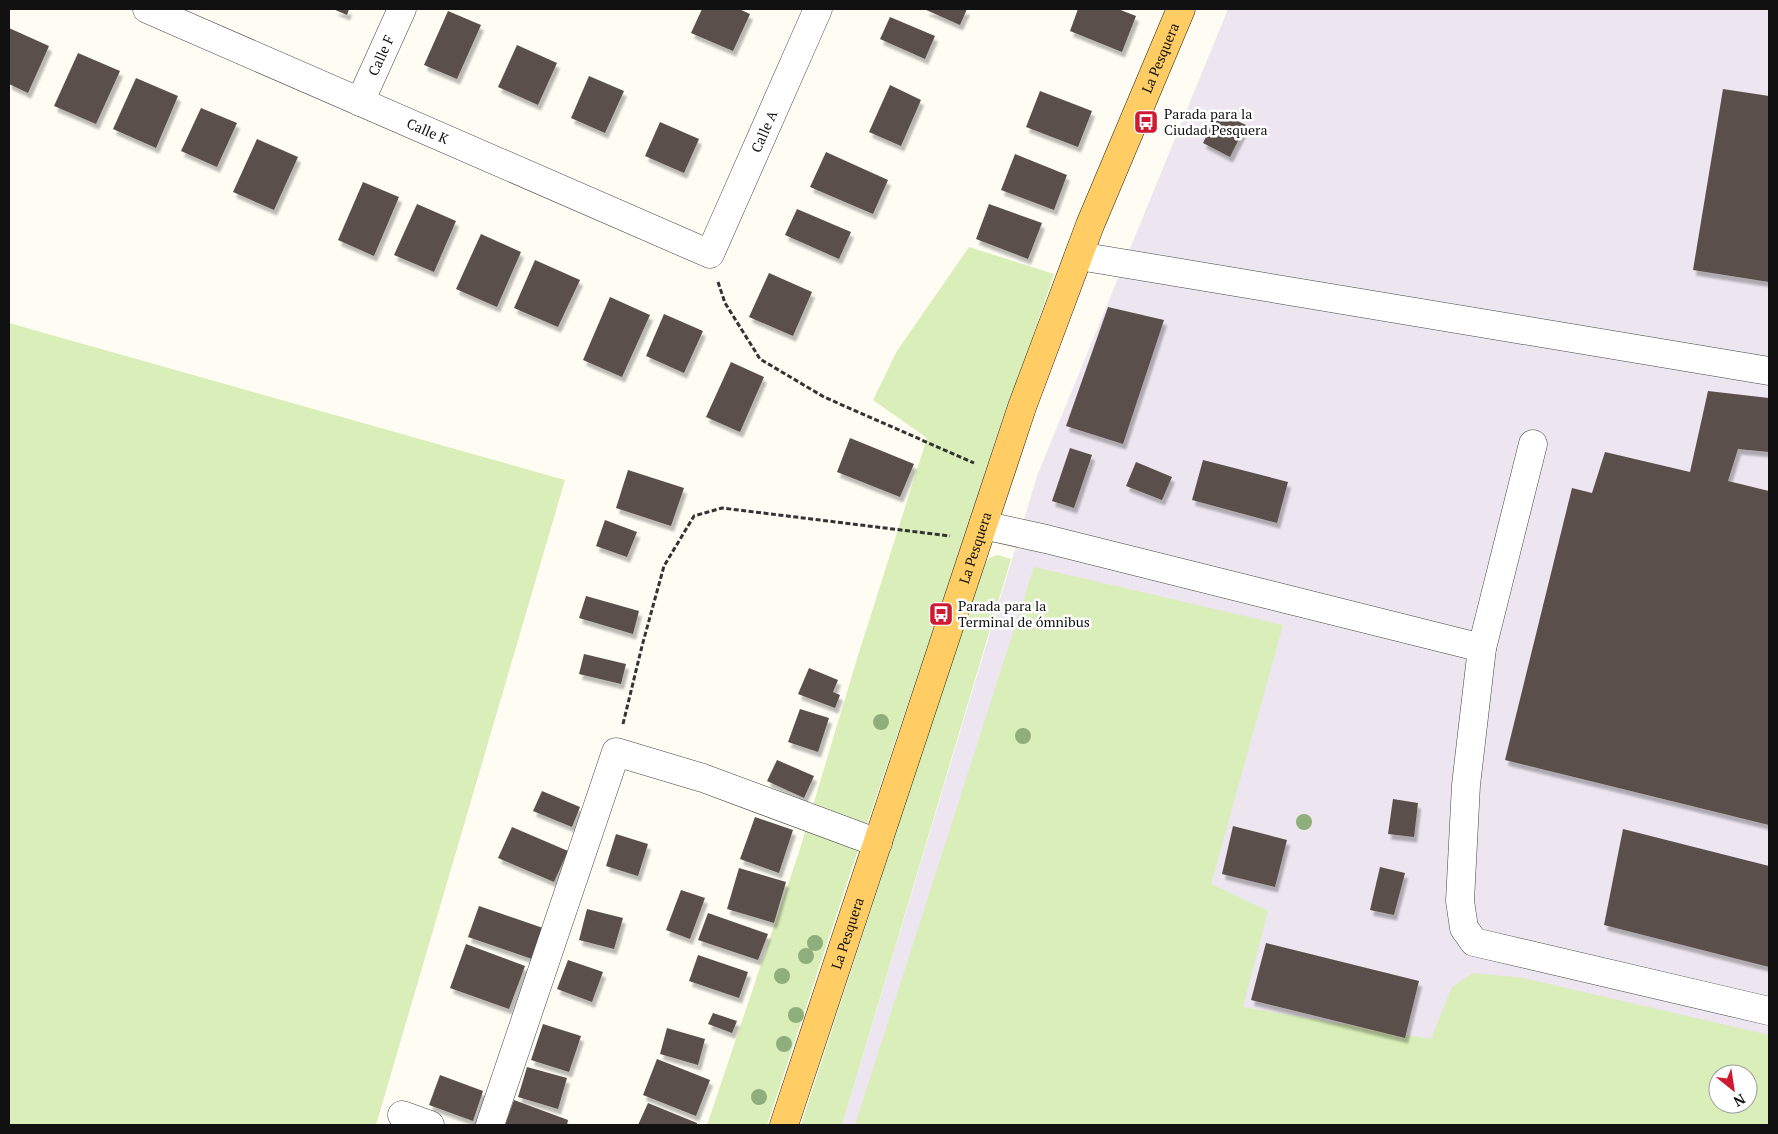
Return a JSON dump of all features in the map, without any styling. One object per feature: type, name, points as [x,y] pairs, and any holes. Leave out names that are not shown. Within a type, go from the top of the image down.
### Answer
[{"type":"main road","name":"La Pesquera","points":[[784,1125],[1022,407],[1079,256],[1181,9]]},
{"type":"street","name":"Calle K","points":[[147,9],[710,254]]},
{"type":"street","name":"Calle F","points":[[360,102],[402,9]]},
{"type":"street","name":"Calle A","points":[[710,254],[818,9]]},
{"type":"street","points":[[1079,256],[1769,371]]},
{"type":"street","points":[[1532,444],[1482,648],[1466,785],[1460,901],[1464,928],[1474,942],[1769,1012]]},
{"type":"street","points":[[980,532],[1046,539],[1482,648]]},
{"type":"street","points":[[490,1125],[616,752],[703,778],[878,843]]},
{"type":"street","points":[[402,1115],[430,1125]]},
{"type":"path","points":[[710,254],[725,303],[760,359],[824,397],[1000,474]]},
{"type":"path","points":[[616,752],[664,566],[694,516],[722,508],[980,532]]},
{"type":"shaded area","points":[[1228,9],[1769,9],[1769,1125],[842,1125],[1037,476]]},
{"type":"green space","points":[[969,247],[1054,274],[850,874],[767,1125],[707,1125],[799,852],[856,662],[927,438],[873,400],[897,351]]},
{"type":"green space","points":[[9,323],[565,480],[376,1125],[9,1125]]},
{"type":"green space","points":[[998,555],[1011,559],[842,1125],[801,1125],[982,569],[989,558]]},
{"type":"green space","points":[[1034,567],[1283,625],[1211,884],[1268,911],[1243,1007],[1431,1039],[1452,987],[1473,973],[1523,978],[1769,1035],[1769,1125],[855,1125]]},
{"type":"building","points":[[333,9],[349,9],[347,15]]},
{"type":"building","points":[[702,9],[739,9],[750,14],[733,51],[691,33]]},
{"type":"building","points":[[924,9],[967,9],[960,25]]},
{"type":"building","points":[[1078,9],[1118,9],[1136,16],[1122,52],[1070,31]]},
{"type":"building","points":[[448,11],[481,25],[457,79],[424,65]]},
{"type":"building","points":[[890,17],[935,36],[925,59],[880,39]]},
{"type":"building","points":[[9,28],[49,46],[28,93],[9,84]]},
{"type":"building","points":[[517,45],[557,63],[538,105],[498,87]]},
{"type":"building","points":[[78,53],[120,71],[96,124],[54,106]]},
{"type":"building","points":[[589,76],[624,91],[605,133],[571,118]]},
{"type":"building","points":[[136,78],[178,96],[156,148],[113,129]]},
{"type":"building","points":[[890,85],[921,100],[901,146],[869,132]]},
{"type":"building","points":[[1723,89],[1769,96],[1769,282],[1693,270]]},
{"type":"building","points":[[1040,91],[1092,111],[1078,147],[1026,127]]},
{"type":"building","points":[[201,108],[237,123],[217,167],[181,151]]},
{"type":"building","points":[[1218,112],[1246,125],[1230,157],[1203,143]]},
{"type":"building","points":[[660,122],[699,139],[684,173],[645,156]]},
{"type":"building","points":[[257,139],[298,157],[274,210],[233,192]]},
{"type":"building","points":[[826,152],[888,180],[873,214],[810,187]]},
{"type":"building","points":[[1015,154],[1067,175],[1054,210],[1001,190]]},
{"type":"building","points":[[363,182],[399,197],[374,256],[338,240]]},
{"type":"building","points":[[417,204],[456,221],[434,272],[394,255]]},
{"type":"building","points":[[989,204],[1042,223],[1028,259],[976,239]]},
{"type":"building","points":[[797,209],[851,232],[839,259],[785,235]]},
{"type":"building","points":[[481,234],[521,252],[497,307],[456,289]]},
{"type":"building","points":[[535,260],[580,280],[558,327],[514,308]]},
{"type":"building","points":[[769,273],[812,292],[793,336],[749,317]]},
{"type":"building","points":[[610,297],[650,315],[622,377],[583,360]]},
{"type":"building","points":[[1108,307],[1164,320],[1123,444],[1066,426]]},
{"type":"building","points":[[664,314],[703,331],[684,373],[646,356]]},
{"type":"building","points":[[731,362],[764,377],[740,432],[706,417]]},
{"type":"building","points":[[1708,391],[1769,398],[1769,452],[1738,449],[1728,481],[1769,491],[1769,825],[1505,760],[1572,488],[1592,493],[1605,452],[1690,472]]},
{"type":"building","points":[[850,438],[914,464],[900,497],[837,472]]},
{"type":"building","points":[[1070,448],[1092,455],[1074,508],[1052,501]]},
{"type":"building","points":[[1203,460],[1288,482],[1277,523],[1192,500]]},
{"type":"building","points":[[1136,462],[1172,477],[1162,500],[1126,486]]},
{"type":"building","points":[[628,470],[684,488],[671,526],[616,508]]},
{"type":"building","points":[[605,520],[637,532],[627,557],[596,546]]},
{"type":"building","points":[[586,596],[639,611],[633,634],[579,618]]},
{"type":"building","points":[[584,654],[626,664],[621,684],[579,674]]},
{"type":"building","points":[[809,668],[838,680],[833,692],[840,695],[835,708],[798,694]]},
{"type":"building","points":[[800,709],[829,718],[818,752],[788,742]]},
{"type":"building","points":[[777,760],[814,776],[804,798],[767,781]]},
{"type":"building","points":[[542,791],[580,807],[572,827],[533,811]]},
{"type":"building","points":[[1393,799],[1418,803],[1414,837],[1388,834]]},
{"type":"building","points":[[755,817],[793,830],[779,873],[740,859]]},
{"type":"building","points":[[1233,826],[1287,840],[1275,887],[1222,874]]},
{"type":"building","points":[[512,827],[568,851],[554,882],[498,858]]},
{"type":"building","points":[[1623,829],[1769,866],[1769,967],[1604,925]]},
{"type":"building","points":[[616,834],[648,844],[638,876],[606,866]]},
{"type":"building","points":[[1380,867],[1405,873],[1394,915],[1370,910]]},
{"type":"building","points":[[739,868],[786,882],[774,923],[727,909]]},
{"type":"building","points":[[681,890],[705,898],[690,939],[666,930]]},
{"type":"building","points":[[479,906],[543,928],[532,959],[468,937]]},
{"type":"building","points":[[587,909],[623,918],[614,949],[579,940]]},
{"type":"building","points":[[708,913],[768,934],[758,960],[698,940]]},
{"type":"building","points":[[1266,943],[1419,981],[1405,1038],[1251,1000]]},
{"type":"building","points":[[466,944],[525,966],[509,1009],[450,988]]},
{"type":"building","points":[[698,955],[748,972],[739,998],[689,981]]},
{"type":"building","points":[[568,960],[603,972],[592,1002],[557,989]]},
{"type":"building","points":[[713,1013],[737,1021],[732,1033],[708,1024]]},
{"type":"building","points":[[543,1024],[581,1036],[569,1072],[531,1060]]},
{"type":"building","points":[[667,1028],[705,1039],[698,1065],[660,1054]]},
{"type":"building","points":[[657,1059],[710,1080],[696,1116],[643,1095]]},
{"type":"building","points":[[527,1067],[567,1078],[558,1109],[518,1097]]},
{"type":"building","points":[[440,1075],[483,1091],[473,1121],[429,1105]]},
{"type":"building","points":[[514,1100],[568,1120],[567,1125],[505,1125]]},
{"type":"building","points":[[648,1103],[697,1123],[697,1125],[638,1125]]},
{"type":"place","name":"Parada para la Ciudad Pesquera","points":[[1146,122]]},
{"type":"place","name":"Parada para la Terminal de ómnibus","points":[[941,614]]}]
